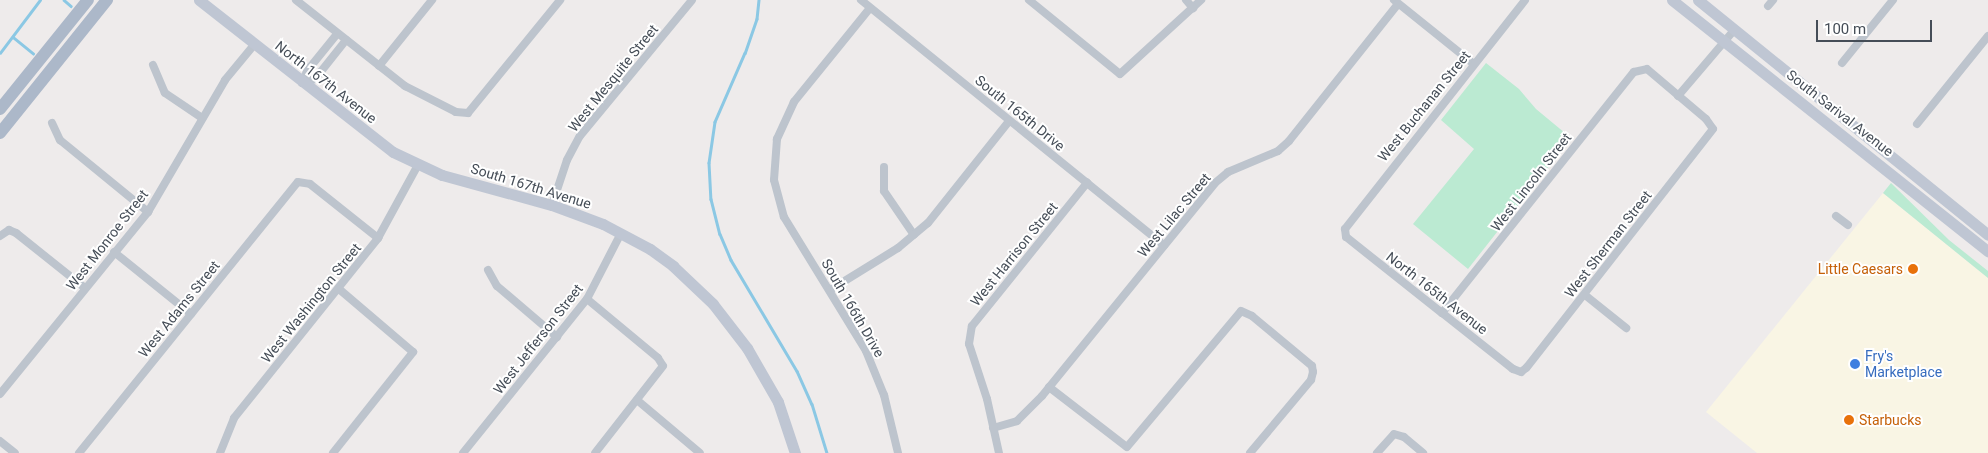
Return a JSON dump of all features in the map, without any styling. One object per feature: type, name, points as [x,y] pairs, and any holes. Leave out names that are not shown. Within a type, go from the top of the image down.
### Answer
[{"type":"main road","points":[[0,109],[88,0]]},
{"type":"main road","points":[[0,133],[107,0]]},
{"type":"street","name":"North 167th Avenue","points":[[199,0],[364,132],[418,165],[442,175]]},
{"type":"street","points":[[296,0],[306,3],[337,34],[405,86],[456,112],[468,113],[560,0]]},
{"type":"street","points":[[379,66],[432,0]]},
{"type":"street","name":"West Mesquite Street","points":[[552,205],[567,160],[580,136],[692,0]]},
{"type":"street","name":"South 165th Drive","points":[[861,0],[1164,245]]},
{"type":"street","points":[[1028,0],[1120,74],[1201,0]]},
{"type":"street","points":[[1186,0],[1193,8]]},
{"type":"street","name":"West Buchanan Street","points":[[1345,229],[1525,0]]},
{"type":"street","name":"South Sarival Avenue","points":[[1672,0],[1923,190],[1988,235]]},
{"type":"street","name":"South Sarival Avenue","points":[[1698,0],[1923,190],[1988,251]]},
{"type":"street","points":[[1842,63],[1893,0]]},
{"type":"street","points":[[1396,2],[1474,64]]},
{"type":"street","name":"West Lilac Street","points":[[993,428],[1017,421],[1049,387],[1194,207],[1228,172],[1278,151],[1289,141],[1396,2]]},
{"type":"street","name":"South 166th Drive","points":[[870,8],[794,102],[777,139],[774,180],[784,217],[866,352],[884,395],[898,453]]},
{"type":"street","points":[[1678,96],[1734,29]]},
{"type":"street","points":[[302,83],[307,71],[337,34]]},
{"type":"street","points":[[1917,124],[1988,36]]},
{"type":"street","points":[[302,83],[315,79],[346,40]]},
{"type":"street","name":"West Monroe Street","points":[[0,394],[148,212],[232,69],[254,44]]},
{"type":"street","points":[[152,65],[165,93],[202,118]]},
{"type":"street","name":"West Lincoln Street","points":[[1442,314],[1634,72],[1647,69],[1678,96]]},
{"type":"street","name":"West Sherman Street","points":[[1521,372],[1713,130],[1706,119],[1678,96]]},
{"type":"street","points":[[830,290],[914,235],[928,223],[1009,121]]},
{"type":"street","points":[[52,123],[60,140],[148,212]]},
{"type":"street","name":"West Washington Street","points":[[220,453],[234,418],[378,238],[418,165]]},
{"type":"street","points":[[884,167],[884,191],[914,235]]},
{"type":"street","name":"South 167th Avenue","points":[[442,175],[552,205],[621,232],[673,266],[723,316],[747,348],[778,402],[794,453]]},
{"type":"street","name":"West Adams Street","points":[[79,453],[298,182],[310,184],[378,238]]},
{"type":"street","name":"West Harrison Street","points":[[993,428],[969,344],[972,326],[1086,183]]},
{"type":"street","points":[[1836,216],[1848,225]]},
{"type":"street","name":"North 165th Avenue","points":[[1345,229],[1346,237],[1512,369],[1521,372]]},
{"type":"street","points":[[0,236],[9,230],[85,288]]},
{"type":"street","name":"West Jefferson Street","points":[[463,453],[587,299],[621,232]]},
{"type":"street","points":[[114,252],[191,314]]},
{"type":"street","points":[[488,270],[497,286],[557,337]]},
{"type":"street","points":[[333,453],[413,352],[339,289]]},
{"type":"street","points":[[1584,295],[1626,328]]},
{"type":"street","points":[[587,299],[658,358],[663,366],[595,453]]},
{"type":"street","points":[[1049,387],[1127,447],[1241,311],[1252,316],[1312,366],[1313,372],[1311,380],[1250,453]]},
{"type":"street","points":[[637,400],[700,453]]},
{"type":"street","points":[[993,428],[998,453]]},
{"type":"street","points":[[1377,453],[1394,434],[1404,437],[1423,453]]},
{"type":"street","points":[[0,441],[15,453]]},
{"type":"shaded area","points":[[1883,193],[1988,278],[1988,453],[1757,453],[1706,412]]},
{"type":"green space","points":[[1486,63],[1519,89],[1536,109],[1571,138],[1468,269],[1413,224],[1474,149],[1441,120]]},
{"type":"green space","points":[[1891,183],[1949,240],[1988,271],[1988,278],[1883,193]]},
{"type":"waterway","points":[[0,53],[40,0]]},
{"type":"waterway","points":[[64,0],[71,6]]},
{"type":"waterway","points":[[759,0],[757,19],[745,53],[715,122],[709,163],[711,199],[720,234],[731,260],[797,371],[812,404],[827,453]]},
{"type":"waterway","points":[[13,37],[33,53]]},
{"type":"place","name":"Little Caesars","points":[[1913,269]]},
{"type":"place","name":"Fry's Marketplace","points":[[1855,364]]},
{"type":"place","name":"Starbucks","points":[[1849,420]]}]
